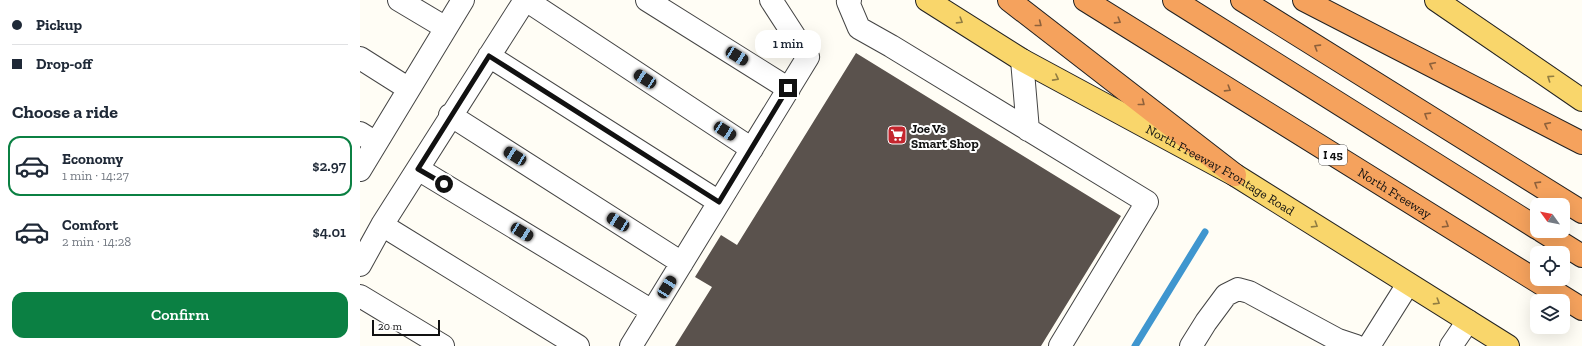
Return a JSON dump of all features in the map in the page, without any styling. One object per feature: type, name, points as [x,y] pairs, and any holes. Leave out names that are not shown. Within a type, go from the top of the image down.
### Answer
[{"type":"highway","points":[[1009,0],[1235,175]]},
{"type":"highway","name":"North Freeway","points":[[1085,0],[1582,309]]},
{"type":"highway","points":[[1174,0],[1530,224]]},
{"type":"highway","points":[[1242,0],[1582,212]]},
{"type":"highway","points":[[1304,0],[1582,143]]},
{"type":"highway","points":[[1553,238],[1582,256]]},
{"type":"main road","name":"North Freeway Frontage Road","points":[[927,0],[1022,60],[1235,175],[1508,346]]},
{"type":"main road","points":[[1436,0],[1580,95]]},
{"type":"lane","points":[[399,0],[446,28]]},
{"type":"lane","points":[[360,170],[368,138],[409,89],[463,0]]},
{"type":"lane","points":[[360,264],[382,225],[450,116],[525,0],[752,149]]},
{"type":"lane","points":[[647,0],[788,88]]},
{"type":"lane","points":[[631,346],[808,57],[771,0]]},
{"type":"lane","points":[[850,0],[848,2],[860,28],[1147,202],[1060,346]]},
{"type":"lane","points":[[489,56],[719,202]]},
{"type":"lane","points":[[360,58],[409,89]]},
{"type":"lane","points":[[1022,60],[1028,130]]},
{"type":"lane","points":[[450,116],[682,263]]},
{"type":"lane","points":[[418,169],[652,311]]},
{"type":"lane","points":[[382,225],[578,346]]},
{"type":"lane","points":[[1369,346],[1408,284]]},
{"type":"lane","points":[[1191,346],[1206,322],[1226,295],[1238,289],[1249,292],[1338,340],[1356,346]]},
{"type":"lane","points":[[360,296],[443,346]]},
{"type":"lane","points":[[1451,346],[1468,321]]},
{"type":"building","name":"Joe Vs Smart Shop","points":[[856,53],[1121,216],[1041,346],[675,346],[712,287],[695,277],[721,235],[737,245]]},
{"type":"waterway","points":[[1135,346],[1205,232]]},
{"type":"place","name":"Joe Vs Smart Shop","points":[[897,135]]},
{"type":"route","points":[[444,184],[418,169],[489,56],[719,202],[788,88]]}]
